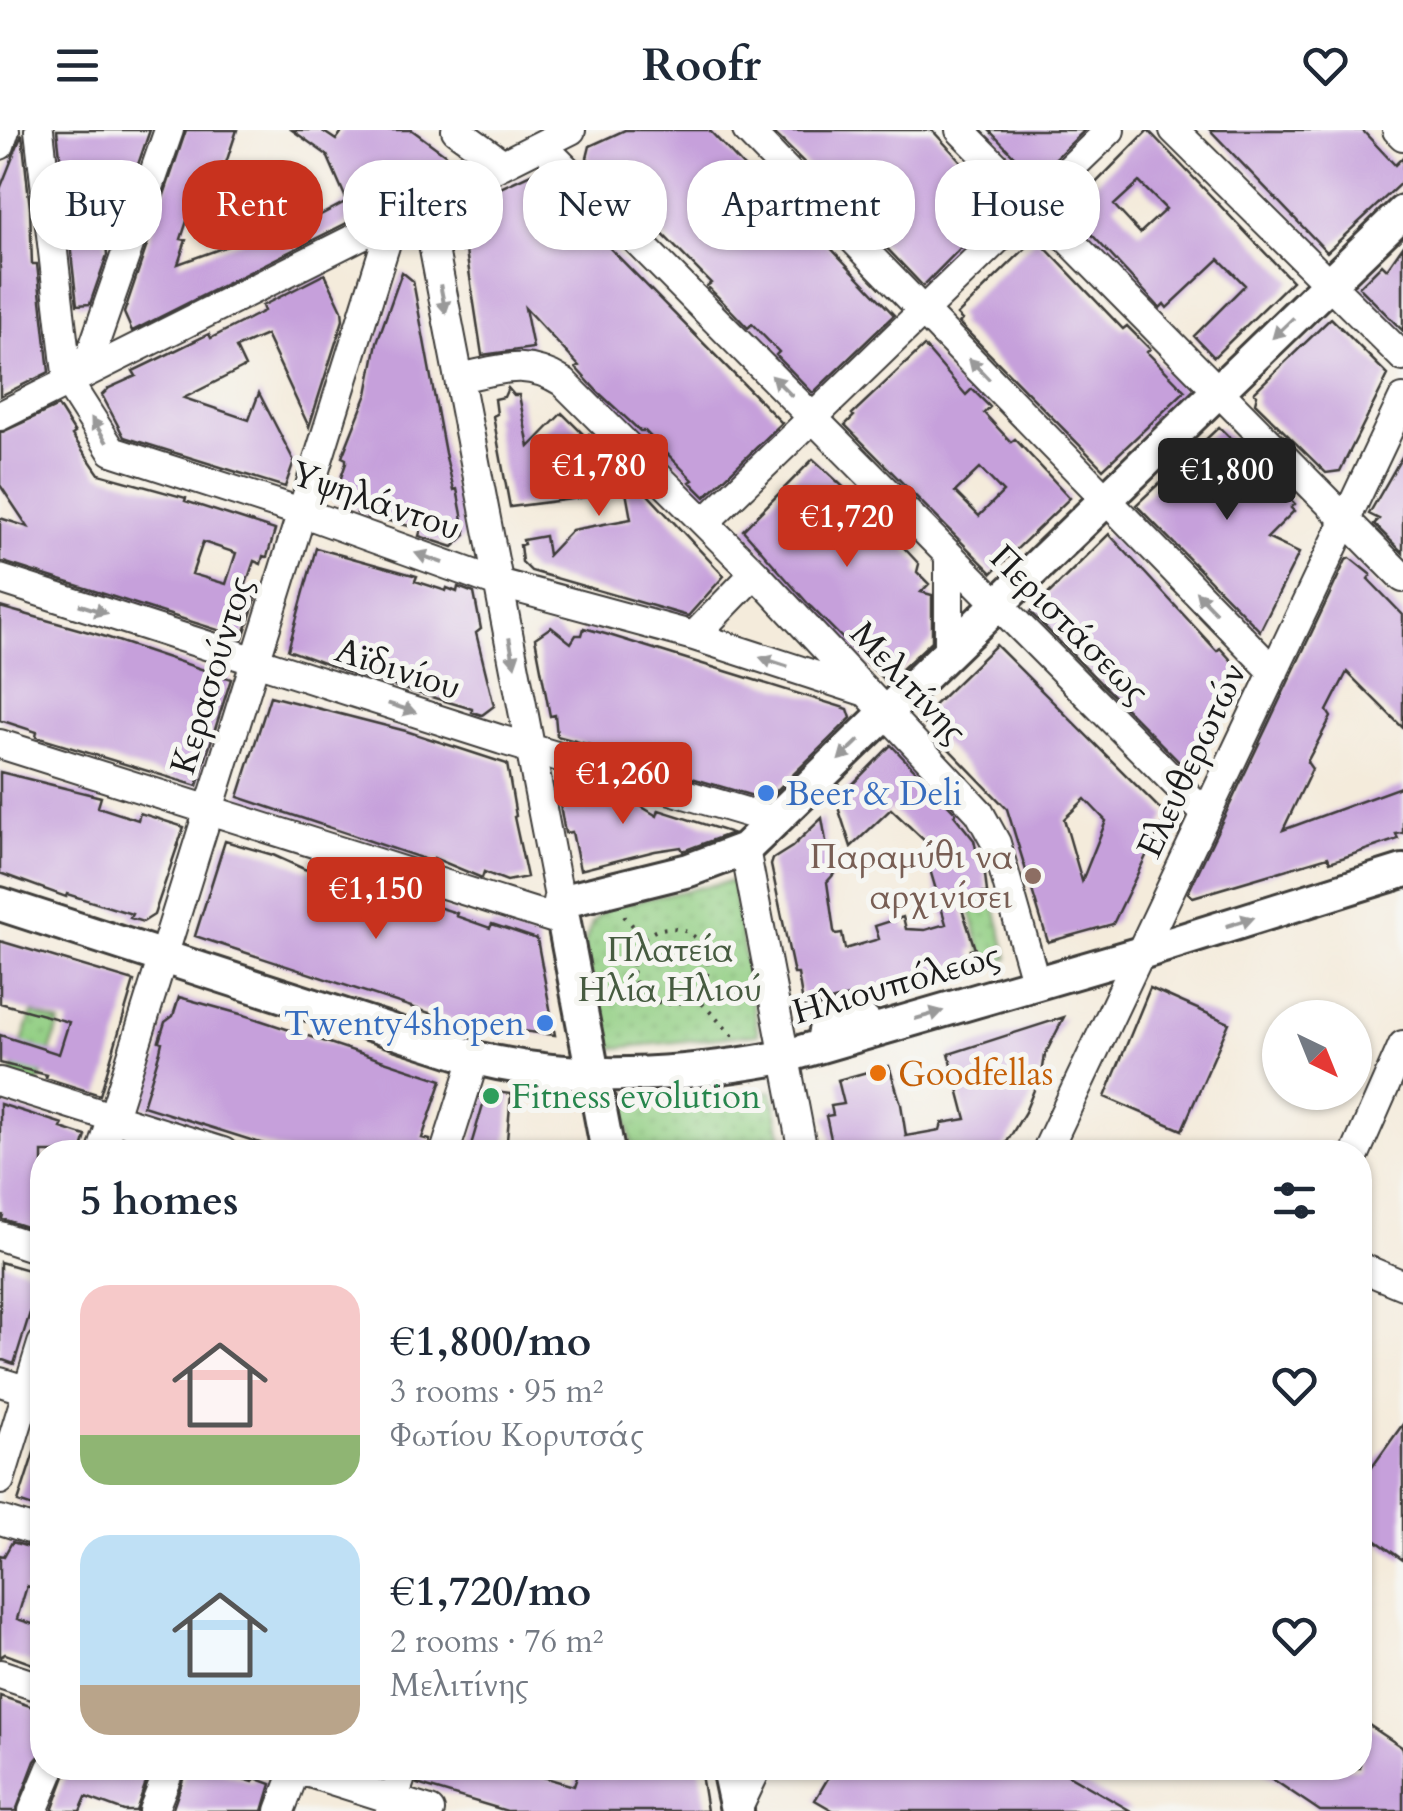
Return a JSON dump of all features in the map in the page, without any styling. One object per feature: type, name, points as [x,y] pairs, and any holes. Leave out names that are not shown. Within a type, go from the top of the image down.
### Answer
[{"type":"main road","points":[[606,1140],[562,912],[745,848],[776,821],[877,702],[949,652],[1403,212]]},
{"type":"main road","name":"Ηλιουπόλεως","points":[[0,904],[505,1066],[593,1074],[649,1074],[740,1065],[783,1056],[1141,954],[1403,871]]},
{"type":"main road","points":[[731,1780],[737,1811]]},
{"type":"street","points":[[0,144],[5,130]]},
{"type":"street","points":[[39,130],[76,378]]},
{"type":"street","points":[[76,378],[169,130]]},
{"type":"street","points":[[456,130],[497,160]]},
{"type":"street","points":[[746,130],[1274,672]]},
{"type":"street","points":[[960,130],[990,160]]},
{"type":"street","points":[[1079,160],[1110,130]]},
{"type":"street","points":[[1174,130],[1403,357]]},
{"type":"street","points":[[1397,130],[1403,136]]},
{"type":"street","points":[[503,164],[560,135]]},
{"type":"street","name":"Περιστάσεως","points":[[560,135],[813,418],[1206,814]]},
{"type":"street","points":[[0,416],[343,244]]},
{"type":"street","name":"Κερασούντος","points":[[106,1140],[383,250]]},
{"type":"street","points":[[0,744],[208,810],[562,912],[434,250]]},
{"type":"street","points":[[704,522],[986,250]]},
{"type":"street","points":[[1079,250],[1403,578]]},
{"type":"street","name":"Μελιτίνης","points":[[459,378],[523,365],[545,370],[564,382],[877,702],[980,812],[996,843],[1036,984]]},
{"type":"street","name":"Υψηλάντου","points":[[76,378],[112,451],[301,512],[498,583],[694,636],[877,702]]},
{"type":"street","name":"Ελευθερωτών","points":[[1052,1140],[1403,400]]},
{"type":"street","points":[[948,555],[949,652]]},
{"type":"street","points":[[694,636],[755,574]]},
{"type":"street","name":"Αϊδινίου","points":[[0,579],[530,748],[776,821]]},
{"type":"street","points":[[745,848],[800,1140]]},
{"type":"street","points":[[1361,1140],[1403,1045]]},
{"type":"street","points":[[450,1140],[476,1058]]},
{"type":"street","points":[[0,1082],[185,1140]]},
{"type":"street","points":[[0,1236],[30,1246]]},
{"type":"street","points":[[1372,1272],[1403,1285]]},
{"type":"street","points":[[0,1382],[30,1391]]},
{"type":"street","points":[[0,1480],[30,1405]]},
{"type":"street","points":[[0,1520],[30,1530]]},
{"type":"street","points":[[0,1674],[30,1684]]},
{"type":"street","points":[[33,1811],[46,1780]]},
{"type":"street","points":[[153,1811],[165,1780]]},
{"type":"street","points":[[280,1811],[291,1780]]},
{"type":"street","points":[[326,1780],[392,1806],[430,1811]]},
{"type":"street","points":[[392,1806],[400,1780]]},
{"type":"street","points":[[751,1780],[737,1811],[763,1811]]},
{"type":"path","points":[[669,928],[681,930],[700,942],[708,964],[707,975],[695,995],[684,1002],[660,1004],[640,990],[634,980],[633,956],[647,936],[669,928]]},
{"type":"path","points":[[695,995],[736,1040],[740,1065]]},
{"type":"green space","name":"Πλατεία Ηλία Ηλιού","points":[[732,881],[758,1034],[606,1049],[584,945],[592,923],[607,907]]},
{"type":"green space","points":[[992,896],[1008,959],[985,966],[968,903]]},
{"type":"green space","points":[[32,1013],[60,1023],[38,1085],[11,1075]]},
{"type":"green space","name":"Πλατεία Ηλία Ηλιού","points":[[772,1091],[782,1140],[631,1140],[623,1105]]},
{"type":"building","points":[[57,130],[150,130],[140,160],[60,160]]},
{"type":"building","points":[[186,130],[237,130],[227,160],[182,160],[183,250],[178,264],[217,250],[293,250],[132,331],[124,313],[145,250],[162,250],[162,201]]},
{"type":"building","points":[[292,130],[321,130],[336,140],[343,130],[412,130],[448,160],[343,160],[343,192],[327,155]]},
{"type":"building","points":[[625,130],[709,130],[737,160],[687,160],[687,250],[833,250],[894,315],[813,393],[752,324],[748,328],[707,286],[711,283],[667,239],[667,160],[589,160],[590,146]]},
{"type":"building","points":[[771,130],[932,130],[960,160],[935,160],[935,250],[959,250],[923,286],[889,250],[915,250],[915,160],[801,160]]},
{"type":"building","points":[[989,130],[1085,130],[1054,160],[1018,160]]},
{"type":"building","points":[[1148,130],[1292,281],[1214,357],[1194,336],[1245,285],[1219,259],[1167,308],[1164,304],[1160,308],[1100,243],[1100,179]],"holes":[[[1139,182],[1166,209],[1140,233],[1114,205]]]},
{"type":"building","points":[[1210,130],[1362,130],[1395,165],[1403,157],[1403,181],[1327,252]]},
{"type":"building","points":[[22,134],[30,250],[32,264],[37,264],[49,372],[0,396],[0,189]]},
{"type":"building","points":[[523,178],[523,250],[612,250],[782,423],[705,497],[645,431],[640,431],[597,391],[525,308],[533,348],[482,355],[466,251],[461,250],[503,250],[503,187]]},
{"type":"building","points":[[343,203],[343,225],[323,235],[323,214]]},
{"type":"building","points":[[1403,246],[1403,331],[1359,287],[1382,264],[1387,269]]},
{"type":"building","points":[[71,250],[107,250],[90,304],[77,305]]},
{"type":"building","points":[[1024,250],[1047,250],[1123,329],[1127,326],[1150,349],[1147,352],[1185,391],[1103,469],[959,323],[962,320],[957,315]]},
{"type":"building","points":[[402,272],[413,281],[445,453],[466,535],[453,547],[419,536],[421,529],[357,513],[358,509],[333,501],[346,463],[342,457],[367,394],[377,342]]},
{"type":"building","points":[[325,274],[343,320],[309,427],[266,335],[236,348],[245,367],[184,398],[249,420],[259,393],[294,461],[285,487],[124,437],[102,395],[109,388],[136,376],[133,371],[264,311],[262,306]]},
{"type":"building","points":[[1331,318],[1388,375],[1340,471],[1326,473],[1255,403],[1254,392]]},
{"type":"building","points":[[924,346],[966,395],[972,389],[990,407],[984,413],[1011,442],[1015,439],[1070,498],[992,573],[845,425]],"holes":[[[980,468],[1003,492],[979,516],[955,492]]]},
{"type":"building","points":[[508,388],[519,395],[529,447],[562,413],[606,450],[724,576],[688,616],[531,571],[522,562],[523,540],[545,536],[548,555],[572,530],[631,519],[626,492],[510,507],[493,416],[497,414],[495,399],[504,397]]},
{"type":"building","points":[[58,406],[99,474],[186,498],[185,501],[275,530],[267,557],[263,556],[261,564],[254,561],[243,593],[256,598],[243,638],[0,561],[0,518],[28,527],[0,485],[0,433]],"holes":[[[203,542],[236,553],[226,584],[192,574]]]},
{"type":"building","points":[[1219,427],[1295,504],[1291,508],[1294,511],[1267,538],[1299,553],[1260,631],[1136,505]]},
{"type":"building","points":[[1403,455],[1403,553],[1374,524],[1379,519],[1369,514]]},
{"type":"building","points":[[813,459],[852,495],[848,498],[876,526],[880,522],[919,564],[917,572],[929,584],[921,592],[932,595],[932,641],[887,683],[811,607],[743,530]]},
{"type":"building","points":[[1109,534],[1217,651],[1220,648],[1240,670],[1198,757],[1186,769],[1030,612]]},
{"type":"building","points":[[316,548],[417,576],[415,581],[446,591],[447,588],[457,592],[458,587],[474,593],[481,629],[476,633],[494,706],[482,715],[288,650]]},
{"type":"building","points":[[1350,558],[1371,575],[1368,579],[1403,615],[1403,728],[1347,672],[1327,711],[1331,717],[1307,762],[1312,769],[1283,830],[1403,786],[1403,833],[1396,834],[1398,839],[1330,862],[1328,857],[1193,897],[1188,893]]},
{"type":"building","points":[[0,607],[231,679],[197,786],[36,737],[37,732],[0,720]]},
{"type":"building","points":[[551,627],[571,643],[576,635],[582,635],[584,628],[848,709],[851,718],[767,800],[647,765],[645,760],[557,736],[535,638]]},
{"type":"building","points":[[996,645],[1166,815],[1113,924],[1048,942],[1007,809],[920,719]],"holes":[[[1085,799],[1106,821],[1082,881],[1064,819]]]},
{"type":"building","points":[[270,696],[406,731],[507,764],[527,877],[507,881],[484,872],[482,878],[434,858],[433,862],[238,797]]},
{"type":"building","points":[[891,745],[956,813],[974,840],[980,867],[984,866],[987,892],[959,900],[975,949],[970,950],[974,960],[951,967],[952,972],[923,983],[869,998],[852,995],[820,1004],[811,1011],[803,1004],[798,974],[794,974],[771,865],[773,859],[822,818],[834,874],[827,882],[834,931],[842,933],[845,949],[879,939],[875,926],[903,917],[906,929],[925,930],[946,924],[928,863],[921,856],[929,845],[891,809],[851,847],[836,801]]},
{"type":"building","points":[[0,772],[101,797],[98,807],[138,820],[140,813],[184,827],[154,915],[143,922],[130,918],[132,914],[67,894],[66,897],[0,873]]},
{"type":"building","points":[[571,779],[603,790],[602,794],[637,804],[657,816],[659,810],[732,833],[683,851],[681,847],[655,851],[580,870],[572,832],[565,833],[556,782]]},
{"type":"building","points":[[225,841],[304,869],[457,913],[456,916],[490,928],[492,924],[537,939],[555,1035],[463,1024],[195,936]]},
{"type":"building","points":[[0,941],[134,981],[100,1095],[0,1063],[0,1035],[59,1054],[69,1022],[0,1003]]},
{"type":"building","points":[[1150,988],[1229,1023],[1182,1130],[1105,1097]]},
{"type":"building","points":[[179,997],[442,1080],[422,1138],[430,1140],[251,1140],[143,1106],[165,1022],[173,1016]]},
{"type":"building","points":[[1064,1017],[1045,1055],[1025,1112],[1008,1140],[831,1140],[826,1116],[833,1115],[831,1106],[844,1104],[838,1080],[889,1066],[906,1136],[940,1130],[942,1123],[966,1119],[949,1054]]},
{"type":"building","points":[[487,1091],[511,1094],[507,1140],[473,1140]]},
{"type":"building","points":[[0,1104],[63,1124],[61,1128],[86,1136],[85,1140],[30,1140],[30,1228],[2,1219]]},
{"type":"building","points":[[0,1262],[30,1271],[30,1313],[14,1364],[0,1359]]},
{"type":"building","points":[[1403,1424],[1403,1560],[1372,1538],[1372,1467]]},
{"type":"building","points":[[30,1465],[30,1506],[18,1502]]},
{"type":"building","points":[[12,1542],[30,1547],[30,1587],[27,1586],[17,1619],[30,1623],[30,1663],[5,1654],[0,1657],[0,1555],[4,1556]]},
{"type":"building","points":[[0,1696],[30,1706],[30,1774],[16,1811],[0,1811]]},
{"type":"building","points":[[1372,1727],[1403,1748],[1403,1811],[1320,1811],[1274,1780],[1372,1780]]},
{"type":"building","points":[[64,1780],[147,1780],[136,1811],[124,1811],[86,1797],[80,1811],[52,1811]]},
{"type":"building","points":[[183,1780],[260,1780],[271,1784],[263,1811],[172,1811]]},
{"type":"building","points":[[418,1780],[553,1780],[574,1786],[576,1780],[702,1780],[707,1811],[507,1811],[417,1784]]},
{"type":"building","points":[[827,1780],[1077,1780],[1131,1811],[834,1811],[815,1800]]},
{"type":"place","name":"Beer & Deli","points":[[766,793]]},
{"type":"place","name":"Παραμύθι να αρχινίσει","points":[[1033,876]]},
{"type":"place","name":"Twenty4shopen","points":[[545,1023]]},
{"type":"place","name":"Goodfellas","points":[[878,1073]]},
{"type":"place","name":"Fitness evolution","points":[[491,1096]]}]
